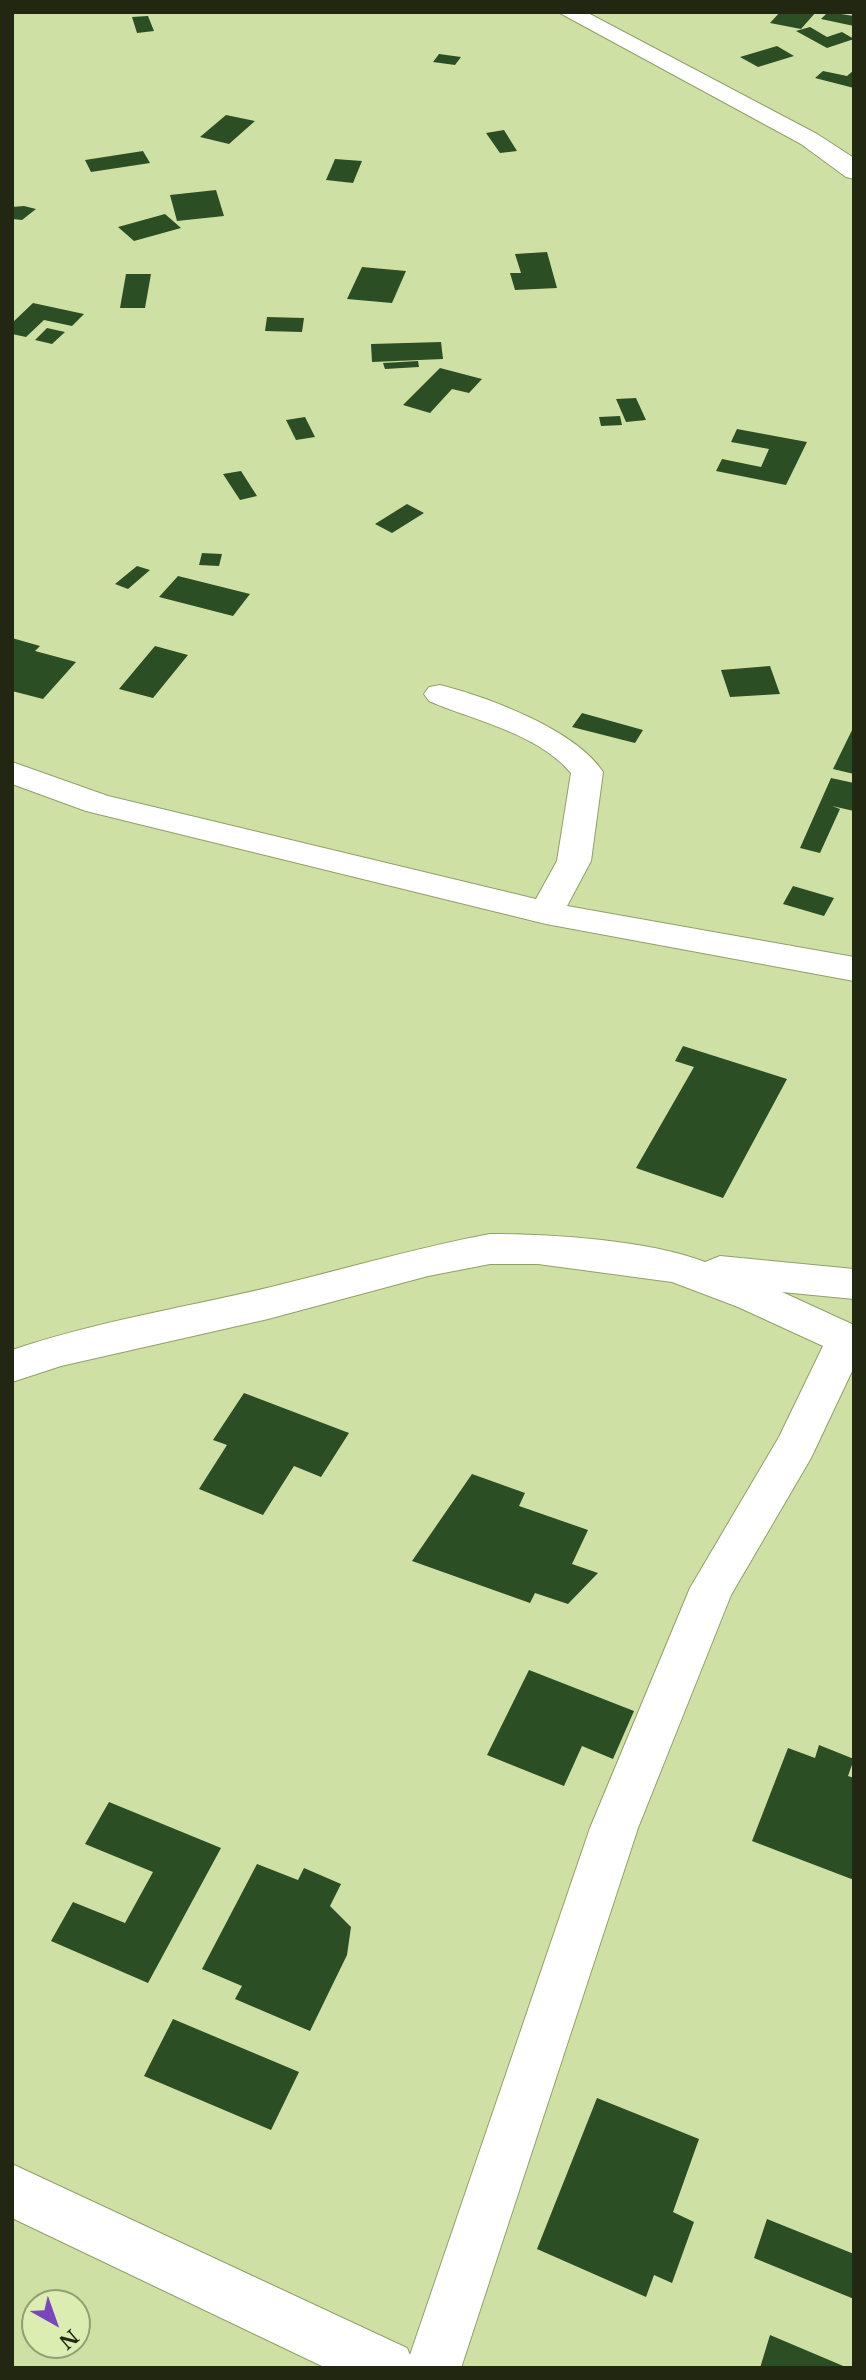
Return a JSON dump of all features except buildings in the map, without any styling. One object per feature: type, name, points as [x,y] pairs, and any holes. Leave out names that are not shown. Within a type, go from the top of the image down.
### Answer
[{"type":"street","points":[[569,12],[809,139],[854,172]]},
{"type":"street","points":[[440,694],[554,741],[577,757],[587,772],[574,861],[546,913]]},
{"type":"street","points":[[12,772],[98,804],[546,913],[854,969]]},
{"type":"street","points":[[12,1366],[60,1350],[268,1303],[428,1261],[490,1249],[538,1249],[676,1267],[854,1284]]},
{"type":"street","points":[[433,2368],[614,1828],[712,1588],[796,1446],[850,1342],[752,1296],[676,1267]]},
{"type":"street","points":[[12,2190],[387,2368]]}]
